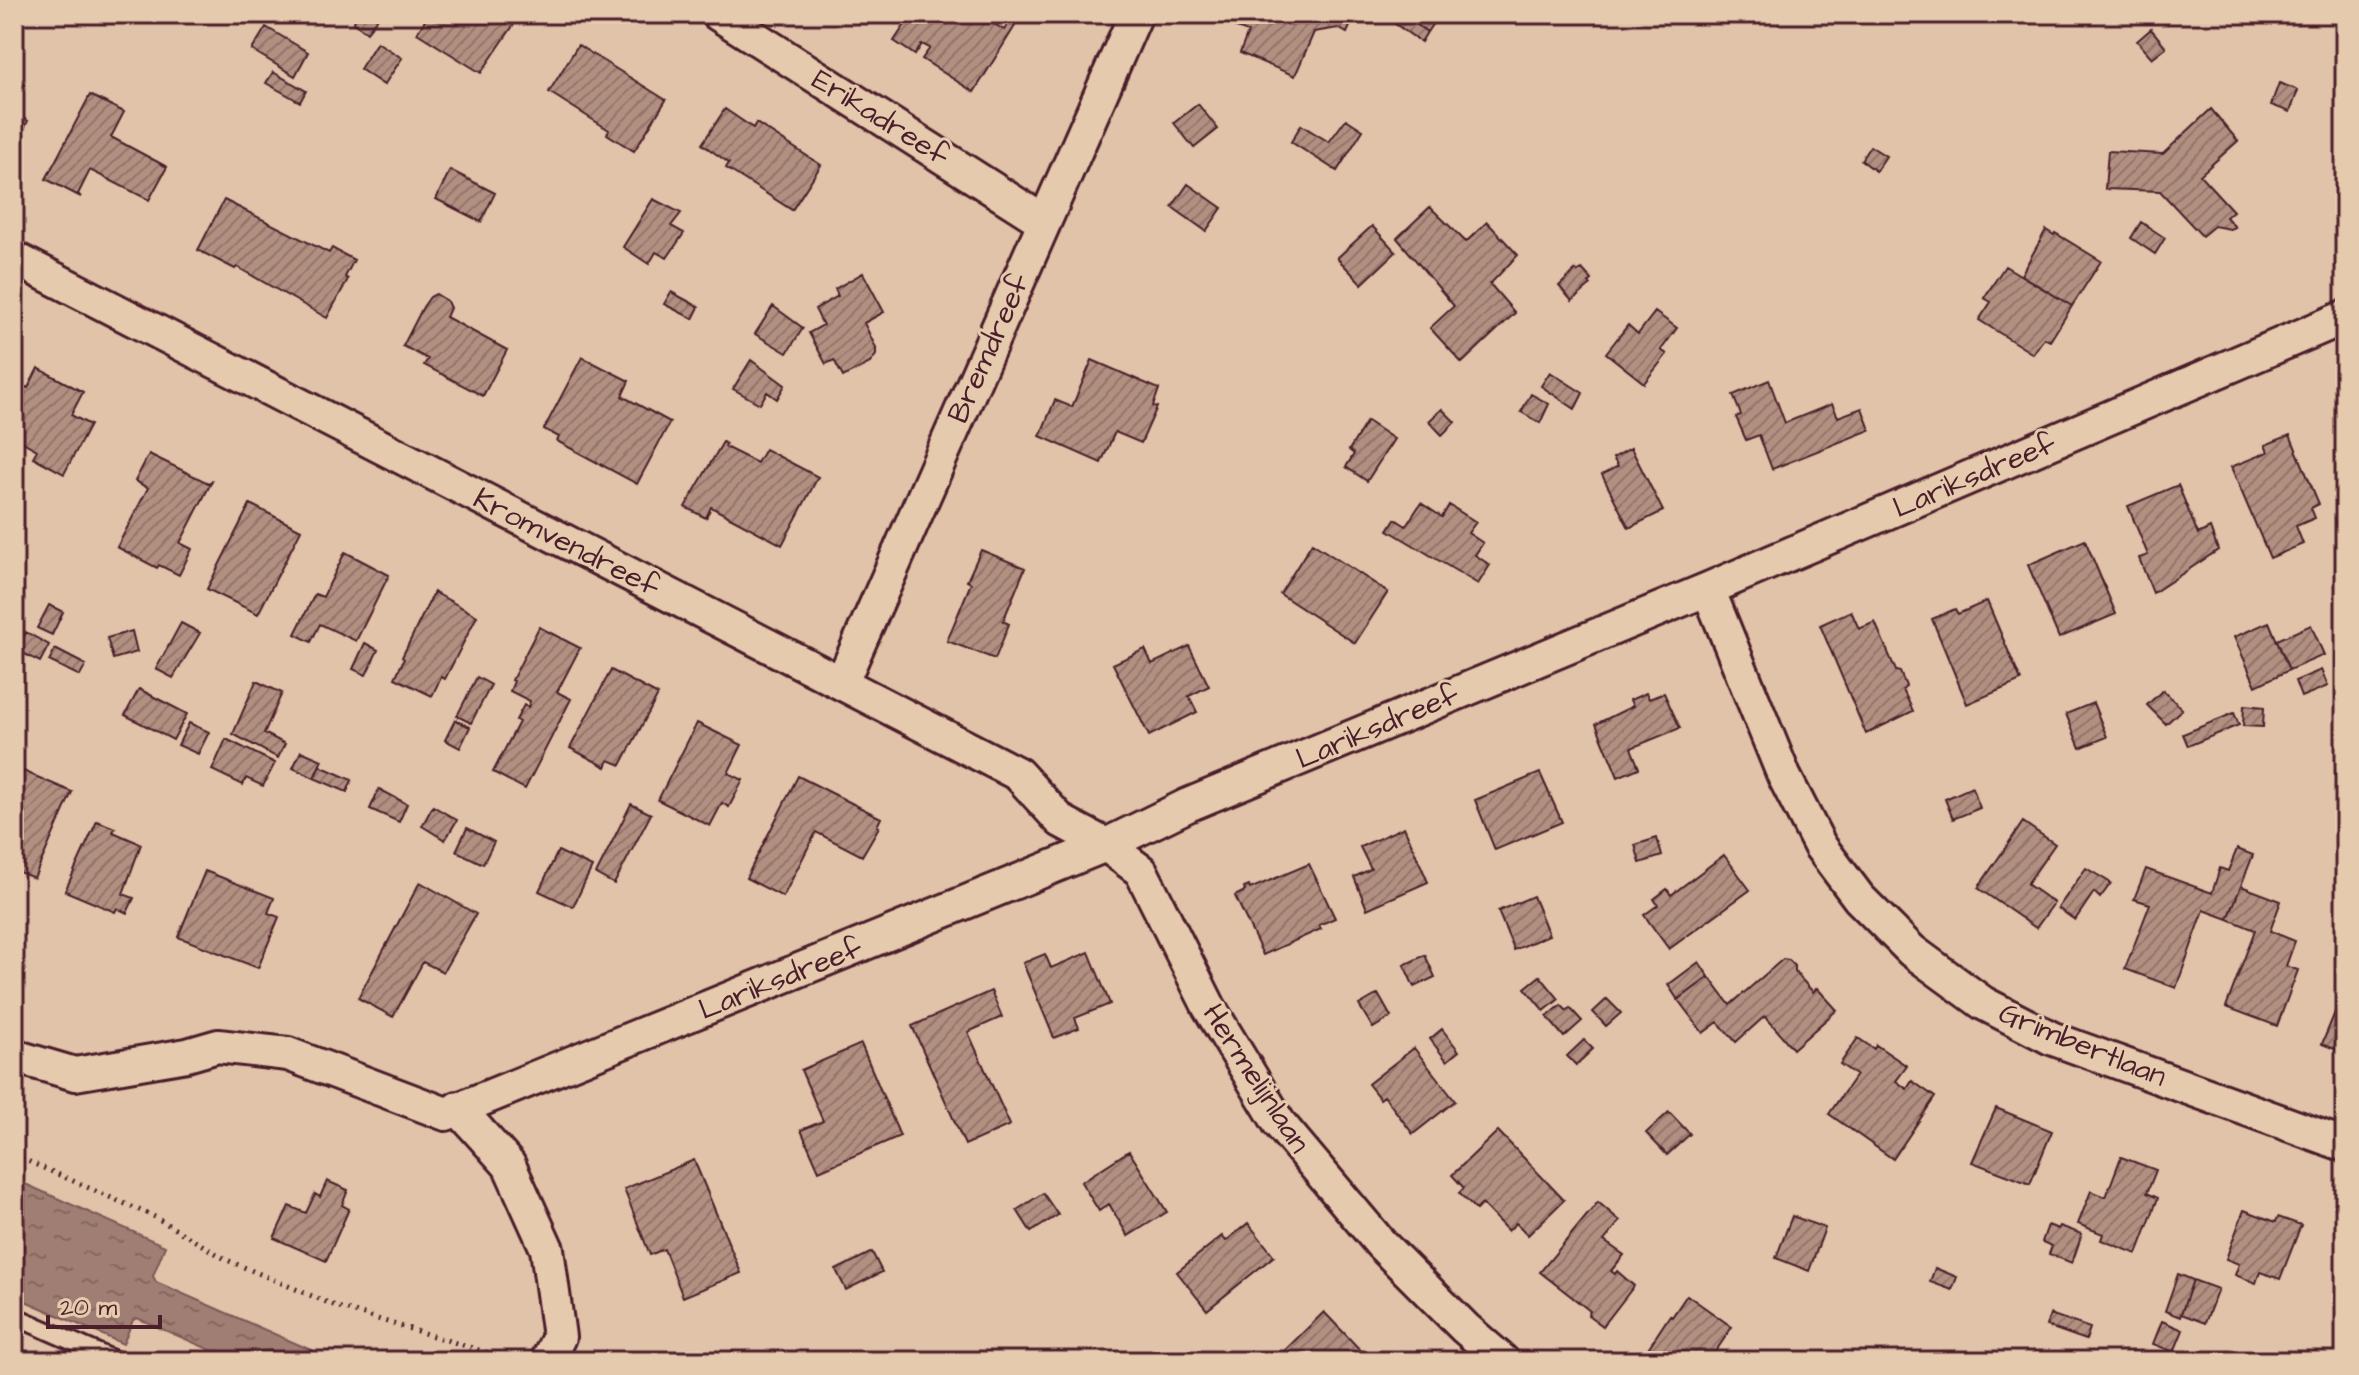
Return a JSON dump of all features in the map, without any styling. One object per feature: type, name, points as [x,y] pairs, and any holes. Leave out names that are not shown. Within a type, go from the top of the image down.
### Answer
[{"type":"street","name":"Erikadreef","points":[[718,14],[1043,221]]},
{"type":"street","name":"Bremdreef","points":[[842,682],[1136,14]]},
{"type":"street","name":"Kromvendreef","points":[[14,258],[1018,774],[1061,821],[1106,845]]},
{"type":"street","name":"Lariksdreef","points":[[14,1056],[75,1074],[187,1055],[218,1046],[288,1054],[446,1114],[1106,845],[1188,805],[1708,589],[2345,317]]},
{"type":"street","name":"Grimbertlaan","points":[[1708,589],[1784,776],[1820,846],[1859,898],[1912,951],[1983,1003],[2051,1038],[2345,1145]]},
{"type":"street","name":"Hermelijnlaan","points":[[1106,845],[1141,871],[1209,1007],[1279,1123],[1381,1244],[1465,1328],[1503,1361]]},
{"type":"street","points":[[458,1108],[509,1165],[547,1249],[559,1337],[547,1361]]},
{"type":"lane","points":[[14,1316],[117,1361]]},
{"type":"path","points":[[14,1155],[155,1217],[227,1260],[338,1307],[516,1361]]},
{"type":"water","points":[[14,1179],[165,1246],[153,1276],[156,1282],[336,1361],[236,1361],[137,1318],[133,1320],[123,1344],[14,1296]]},
{"type":"building","points":[[359,14],[381,14],[367,32],[353,23]]},
{"type":"building","points":[[429,14],[521,14],[481,73],[417,33]]},
{"type":"building","points":[[912,14],[978,14],[1004,30],[1009,23],[1015,26],[974,92],[922,59],[930,48],[922,44],[915,55],[894,41]]},
{"type":"building","points":[[1242,14],[1353,14],[1354,17],[1347,33],[1338,28],[1314,32],[1295,76],[1240,53],[1248,32],[1236,28]]},
{"type":"building","points":[[1381,14],[1402,14],[1427,32],[1421,42]]},
{"type":"building","points":[[1402,14],[1439,14],[1427,32]]},
{"type":"building","points":[[266,27],[308,52],[295,76],[252,50]]},
{"type":"building","points":[[2151,29],[2166,47],[2152,58],[2137,41]]},
{"type":"building","points":[[377,42],[402,58],[384,85],[360,69]]},
{"type":"building","points":[[578,45],[666,100],[634,151],[607,134],[609,130],[549,92]]},
{"type":"building","points":[[273,72],[306,91],[300,102],[266,83]]},
{"type":"building","points":[[2279,83],[2298,90],[2290,112],[2271,105]]},
{"type":"building","points":[[90,95],[124,112],[111,137],[167,167],[149,200],[90,170],[78,194],[81,197],[46,179]]},
{"type":"building","points":[[1198,104],[1218,129],[1194,148],[1174,123]]},
{"type":"building","points":[[725,109],[753,128],[756,123],[821,165],[792,210],[726,168],[729,163],[702,144]]},
{"type":"building","points":[[2211,109],[2238,141],[2200,175],[2233,211],[2226,217],[2235,227],[2214,226],[2202,236],[2160,191],[2105,189],[2108,151],[2163,154]]},
{"type":"building","points":[[14,113],[28,121],[14,148]]},
{"type":"building","points":[[1346,119],[1363,130],[1337,171],[1291,142],[1301,125],[1329,142]]},
{"type":"building","points":[[1870,146],[1886,156],[1876,171],[1861,160]]},
{"type":"building","points":[[450,170],[495,193],[481,222],[436,199]]},
{"type":"building","points":[[1188,184],[1222,208],[1206,231],[1172,207]]},
{"type":"building","points":[[653,199],[681,213],[671,226],[684,233],[667,258],[656,252],[649,264],[623,247]]},
{"type":"building","points":[[224,200],[329,253],[332,248],[354,260],[345,277],[348,279],[327,318],[237,267],[235,269],[198,250]]},
{"type":"building","points":[[1430,207],[1466,242],[1487,222],[1518,255],[1490,284],[1515,313],[1462,363],[1430,328],[1454,306],[1397,238]]},
{"type":"building","points":[[2141,222],[2165,238],[2155,254],[2131,238]]},
{"type":"building","points":[[1372,226],[1396,252],[1362,284],[1337,258]]},
{"type":"building","points":[[2046,230],[2101,261],[2072,306],[2021,275]]},
{"type":"building","points":[[2005,266],[2072,306],[2050,341],[2044,338],[2033,354],[1979,320],[1991,302],[1984,298]]},
{"type":"building","points":[[1582,269],[1592,280],[1591,285],[1572,301],[1559,286],[1576,270]]},
{"type":"building","points":[[863,273],[884,312],[864,323],[876,348],[876,355],[870,363],[843,377],[834,360],[826,364],[809,333],[823,325],[815,309],[838,296],[835,289]]},
{"type":"building","points":[[671,292],[699,307],[693,319],[664,304]]},
{"type":"building","points":[[436,294],[447,301],[450,308],[446,317],[507,350],[483,396],[424,365],[428,359],[403,346],[423,307]]},
{"type":"building","points":[[773,306],[803,328],[787,353],[755,334]]},
{"type":"building","points":[[1655,312],[1677,328],[1661,350],[1667,354],[1644,383],[1606,353],[1628,325],[1638,334]]},
{"type":"building","points":[[582,357],[629,381],[622,396],[670,422],[637,484],[557,441],[559,437],[544,429]]},
{"type":"building","points":[[751,360],[785,385],[777,399],[767,392],[760,404],[733,389]]},
{"type":"building","points":[[1092,360],[1159,389],[1153,406],[1157,407],[1141,443],[1115,432],[1101,463],[1040,436],[1055,400],[1072,407]]},
{"type":"building","points":[[38,368],[83,392],[71,415],[90,425],[64,474],[33,457],[37,450],[14,437],[14,391],[19,394],[23,386],[28,388]]},
{"type":"building","points":[[1550,372],[1583,393],[1575,409],[1541,386]]},
{"type":"building","points":[[1769,380],[1785,423],[1832,404],[1838,417],[1862,408],[1870,430],[1772,469],[1759,435],[1746,440],[1736,417],[1741,415],[1733,395]]},
{"type":"building","points":[[1531,394],[1549,404],[1540,423],[1521,412]]},
{"type":"building","points":[[1442,409],[1455,422],[1442,435],[1429,421]]},
{"type":"building","points":[[1367,421],[1394,439],[1367,481],[1346,467],[1354,454],[1349,450]]},
{"type":"building","points":[[2290,435],[2319,504],[2311,508],[2315,518],[2296,526],[2303,544],[2270,558],[2231,467],[2268,452],[2265,445]]},
{"type":"building","points":[[723,442],[725,447],[757,463],[765,449],[818,477],[782,545],[711,507],[706,518],[685,507]]},
{"type":"building","points":[[1631,448],[1663,511],[1629,528],[1602,475],[1618,466],[1613,458]]},
{"type":"building","points":[[149,454],[208,483],[212,481],[180,543],[192,549],[179,575],[159,565],[157,568],[117,547],[148,488],[135,481]]},
{"type":"building","points":[[2178,485],[2198,534],[2210,528],[2218,550],[2153,593],[2139,558],[2148,555],[2128,506]]},
{"type":"building","points":[[1421,503],[1442,517],[1449,505],[1476,522],[1468,533],[1483,543],[1475,555],[1490,565],[1478,584],[1388,530],[1395,519],[1406,526]]},
{"type":"building","points":[[250,504],[301,530],[258,614],[207,589]]},
{"type":"building","points":[[2085,540],[2116,614],[2059,638],[2028,565]]},
{"type":"building","points":[[1312,543],[1388,592],[1355,643],[1280,594]]},
{"type":"building","points":[[981,550],[1025,568],[1003,621],[1009,624],[995,659],[947,641]]},
{"type":"building","points":[[345,552],[389,575],[356,641],[320,624],[311,642],[295,634],[315,594],[323,597]]},
{"type":"building","points":[[434,592],[477,616],[445,679],[441,677],[432,696],[395,678]]},
{"type":"building","points":[[1987,601],[2021,681],[1967,704],[1932,619],[1955,609],[1958,614]]},
{"type":"building","points":[[49,605],[63,612],[52,635],[37,628]]},
{"type":"building","points":[[1851,611],[1859,629],[1875,622],[1896,671],[1900,672],[1906,686],[1903,690],[1913,711],[1866,734],[1820,625]]},
{"type":"building","points":[[2269,622],[2289,670],[2256,686],[2234,637]]},
{"type":"building","points":[[181,623],[200,633],[173,678],[156,669]]},
{"type":"building","points":[[2311,625],[2324,655],[2289,670],[2277,640]]},
{"type":"building","points":[[539,627],[580,648],[557,692],[571,699],[525,789],[493,772],[519,722],[516,720],[524,705],[528,707],[530,701],[510,691],[512,680]]},
{"type":"building","points":[[132,631],[137,652],[113,659],[107,638]]},
{"type":"building","points":[[26,632],[49,645],[40,662],[17,650]]},
{"type":"building","points":[[365,643],[378,650],[366,675],[353,669]]},
{"type":"building","points":[[1189,646],[1209,686],[1189,696],[1197,712],[1149,736],[1113,664],[1145,649],[1152,664]]},
{"type":"building","points":[[55,649],[86,665],[80,676],[49,661]]},
{"type":"building","points":[[611,670],[658,695],[621,765],[609,760],[606,767],[570,748]]},
{"type":"building","points":[[2321,670],[2328,686],[2301,697],[2295,681]]},
{"type":"building","points":[[477,677],[491,685],[471,723],[457,716]]},
{"type":"building","points":[[256,681],[282,693],[264,733],[285,744],[278,758],[233,734]]},
{"type":"building","points":[[139,689],[187,714],[173,740],[125,715]]},
{"type":"building","points":[[2163,690],[2182,709],[2166,724],[2147,705]]},
{"type":"building","points":[[1646,693],[1649,699],[1664,693],[1680,728],[1631,748],[1639,768],[1618,777],[1596,724],[1633,706],[1630,700]]},
{"type":"building","points":[[2093,703],[2107,737],[2080,748],[2066,714]]},
{"type":"building","points":[[2244,705],[2264,707],[2263,727],[2243,726]]},
{"type":"building","points":[[2234,713],[2239,725],[2188,746],[2183,734]]},
{"type":"building","points":[[455,720],[470,727],[460,748],[445,740]]},
{"type":"building","points":[[189,723],[209,732],[198,754],[178,745]]},
{"type":"building","points":[[697,723],[742,745],[728,773],[743,780],[729,807],[722,803],[710,826],[658,800]]},
{"type":"building","points":[[226,739],[275,763],[263,786],[246,778],[243,785],[212,770]]},
{"type":"building","points":[[301,751],[322,760],[314,778],[293,768]]},
{"type":"building","points":[[320,766],[352,780],[347,792],[314,778]]},
{"type":"building","points":[[14,767],[72,792],[34,878],[14,870]]},
{"type":"building","points":[[1540,773],[1562,822],[1495,850],[1475,800]]},
{"type":"building","points":[[798,776],[881,818],[862,856],[816,832],[783,897],[746,878]]},
{"type":"building","points":[[1972,787],[1980,808],[1953,819],[1945,799]]},
{"type":"building","points":[[379,789],[407,804],[399,822],[370,809]]},
{"type":"building","points":[[631,804],[651,814],[614,884],[596,874]]},
{"type":"building","points":[[433,806],[457,820],[445,840],[422,826]]},
{"type":"building","points":[[97,821],[141,844],[123,894],[134,898],[127,913],[117,908],[115,912],[65,891]]},
{"type":"building","points":[[2023,822],[2055,844],[2027,884],[2054,903],[2036,928],[1978,888]]},
{"type":"building","points":[[1404,827],[1428,882],[1367,909],[1354,877],[1371,869],[1360,847]]},
{"type":"building","points":[[467,828],[494,842],[483,864],[456,851]]},
{"type":"building","points":[[1657,838],[1662,856],[1640,863],[1635,845]]},
{"type":"building","points":[[2237,849],[2253,855],[2228,919],[2204,910],[2176,988],[2125,969],[2150,904],[2134,899],[2146,869],[2212,893],[2220,868],[2228,871]]},
{"type":"building","points":[[558,851],[592,867],[573,907],[539,891]]},
{"type":"building","points":[[1724,855],[1750,890],[1669,949],[1644,915],[1658,905],[1654,899],[1667,889],[1671,895]]},
{"type":"building","points":[[1309,864],[1335,918],[1319,925],[1321,929],[1263,955],[1235,896],[1245,891],[1244,888],[1249,886],[1250,889]]},
{"type":"building","points":[[2086,868],[2111,883],[2100,898],[2094,892],[2075,920],[2058,908]]},
{"type":"building","points":[[205,871],[274,898],[268,913],[279,917],[258,968],[178,937]]},
{"type":"building","points":[[420,882],[476,914],[443,972],[423,962],[393,1017],[358,998]]},
{"type":"building","points":[[2241,886],[2281,901],[2270,931],[2295,941],[2286,966],[2298,970],[2277,1026],[2226,1007],[2255,930],[2228,919]]},
{"type":"building","points":[[1533,896],[1549,935],[1514,950],[1498,911]]},
{"type":"building","points":[[1089,952],[1110,1004],[1075,1018],[1079,1028],[1054,1038],[1023,963],[1045,954],[1051,968]]},
{"type":"building","points":[[1425,955],[1435,977],[1414,987],[1404,965]]},
{"type":"building","points":[[1783,959],[1795,966],[1795,972],[1813,992],[1817,988],[1837,1010],[1793,1049],[1765,1016],[1736,1042],[1718,1022],[1703,1033],[1678,1000],[1709,977],[1730,1005]]},
{"type":"building","points":[[1699,962],[1709,977],[1678,1000],[1668,985]]},
{"type":"building","points":[[1540,976],[1559,999],[1544,1011],[1525,988]]},
{"type":"building","points":[[2345,988],[2345,1053],[2322,1044]]},
{"type":"building","points":[[991,991],[1002,1017],[968,1032],[1010,1125],[965,1145],[912,1026]]},
{"type":"building","points":[[1378,994],[1391,1017],[1373,1028],[1359,1005]]},
{"type":"building","points":[[1607,999],[1621,1013],[1606,1026],[1593,1012]]},
{"type":"building","points":[[1561,1005],[1567,1011],[1570,1008],[1582,1021],[1564,1037],[1547,1017]]},
{"type":"building","points":[[1442,1029],[1459,1051],[1447,1061],[1430,1039]]},
{"type":"building","points":[[1858,1038],[1874,1049],[1876,1045],[1907,1066],[1896,1081],[1907,1089],[1912,1081],[1935,1097],[1893,1159],[1829,1114],[1856,1075],[1840,1064]]},
{"type":"building","points":[[1584,1040],[1593,1049],[1576,1065],[1567,1056]]},
{"type":"building","points":[[861,1044],[900,1136],[819,1171],[801,1130],[823,1121],[801,1070]]},
{"type":"building","points":[[1414,1048],[1455,1101],[1413,1134],[1384,1096],[1380,1099],[1368,1084]]},
{"type":"building","points":[[1996,1108],[2052,1131],[2030,1184],[1972,1162]]},
{"type":"building","points":[[1669,1112],[1690,1134],[1667,1155],[1646,1133]]},
{"type":"building","points":[[1498,1131],[1564,1200],[1528,1235],[1516,1223],[1508,1231],[1482,1204],[1476,1210],[1459,1193],[1464,1188],[1452,1175]]},
{"type":"building","points":[[1129,1151],[1167,1212],[1128,1236],[1109,1204],[1099,1211],[1081,1182]]},
{"type":"building","points":[[2121,1157],[2156,1170],[2147,1193],[2158,1198],[2137,1254],[2101,1240],[2103,1234],[2078,1224],[2091,1191],[2106,1197]]},
{"type":"building","points":[[694,1160],[741,1273],[683,1297],[664,1249],[650,1255],[624,1189]]},
{"type":"building","points":[[327,1181],[348,1190],[342,1205],[349,1209],[326,1261],[274,1238],[289,1206],[306,1213],[315,1194],[320,1197]]},
{"type":"building","points":[[1043,1193],[1058,1215],[1031,1232],[1017,1210]]},
{"type":"building","points":[[1598,1202],[1620,1221],[1604,1241],[1624,1255],[1611,1271],[1615,1274],[1617,1271],[1634,1286],[1603,1326],[1588,1315],[1590,1311],[1540,1272]]},
{"type":"building","points":[[2244,1210],[2276,1222],[2278,1217],[2301,1225],[2280,1279],[2260,1272],[2256,1283],[2235,1275],[2239,1264],[2226,1259]]},
{"type":"building","points":[[1792,1216],[1825,1228],[1809,1271],[1776,1258]]},
{"type":"building","points":[[1248,1223],[1274,1256],[1207,1310],[1177,1272],[1222,1236],[1226,1241]]},
{"type":"building","points":[[2048,1225],[2082,1234],[2072,1263],[2049,1254],[2052,1246],[2042,1242]]},
{"type":"building","points":[[872,1252],[882,1272],[846,1290],[836,1270]]},
{"type":"building","points":[[1935,1268],[1957,1277],[1952,1290],[1930,1282]]},
{"type":"building","points":[[2178,1274],[2193,1280],[2180,1317],[2165,1311]]},
{"type":"building","points":[[2193,1280],[2218,1289],[2205,1323],[2181,1314]]},
{"type":"building","points":[[1687,1295],[1732,1327],[1709,1361],[1657,1361],[1645,1353]]},
{"type":"building","points":[[1324,1312],[1366,1356],[1361,1361],[1274,1361]]},
{"type":"building","points":[[2050,1314],[2090,1328],[2086,1340],[2046,1326]]},
{"type":"building","points":[[2162,1321],[2183,1330],[2174,1352],[2153,1344]]}]
